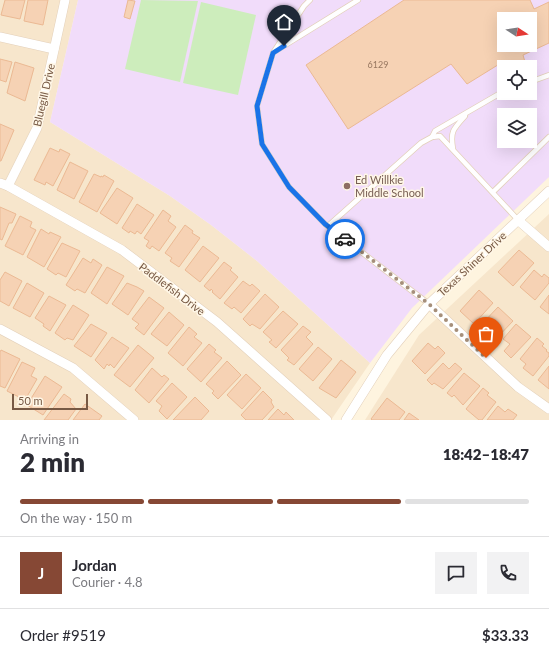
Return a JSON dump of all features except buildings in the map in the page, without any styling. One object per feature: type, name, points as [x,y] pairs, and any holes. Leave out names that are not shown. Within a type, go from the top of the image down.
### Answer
[{"type":"street","name":"Bluegill Drive","points":[[4,184],[37,128],[65,0]]},
{"type":"street","points":[[0,37],[54,49]]},
{"type":"street","name":"Paddlefish Drive","points":[[4,184],[122,250],[217,322],[327,420]]},
{"type":"street","name":"Texas Shiner Drive","points":[[346,420],[387,355],[429,304],[549,192]]},
{"type":"street","points":[[519,221],[549,247]]},
{"type":"street","points":[[429,304],[518,387],[549,410]]},
{"type":"street","points":[[0,329],[73,368],[134,420]]},
{"type":"lane","points":[[310,0],[304,6],[273,53],[257,106],[262,144],[289,187],[328,226],[429,304]]},
{"type":"lane","points":[[273,53],[358,0]]},
{"type":"lane","points":[[537,79],[549,75]]},
{"type":"lane","points":[[432,137],[435,131],[497,95]]},
{"type":"lane","points":[[453,150],[452,133],[454,127],[468,111]]},
{"type":"lane","points":[[328,226],[421,143],[432,137],[440,136],[519,221]]},
{"type":"lane","points":[[493,192],[549,137]]},
{"type":"shaded area","points":[[0,0],[78,0],[50,122],[170,196],[211,225],[257,261],[370,363],[331,420],[0,420]]},
{"type":"shaded area","name":"Ed Willkie Middle School","points":[[78,0],[549,0],[549,177],[412,308],[370,363],[257,261],[211,225],[170,196],[50,122]]},
{"type":"shaded area","points":[[549,214],[549,420],[365,420],[419,335]]},
{"type":"green space","points":[[141,0],[198,1],[180,82],[125,69]]},
{"type":"green space","points":[[201,2],[256,15],[238,95],[183,83]]},
{"type":"way so far","points":[[345,239],[429,304],[486,358]]},
{"type":"place","name":"Ed Willkie Middle School","points":[[347,186]]},
{"type":"route","points":[[284,46],[273,53],[257,106],[262,144],[289,187],[325,224],[345,239]]}]
